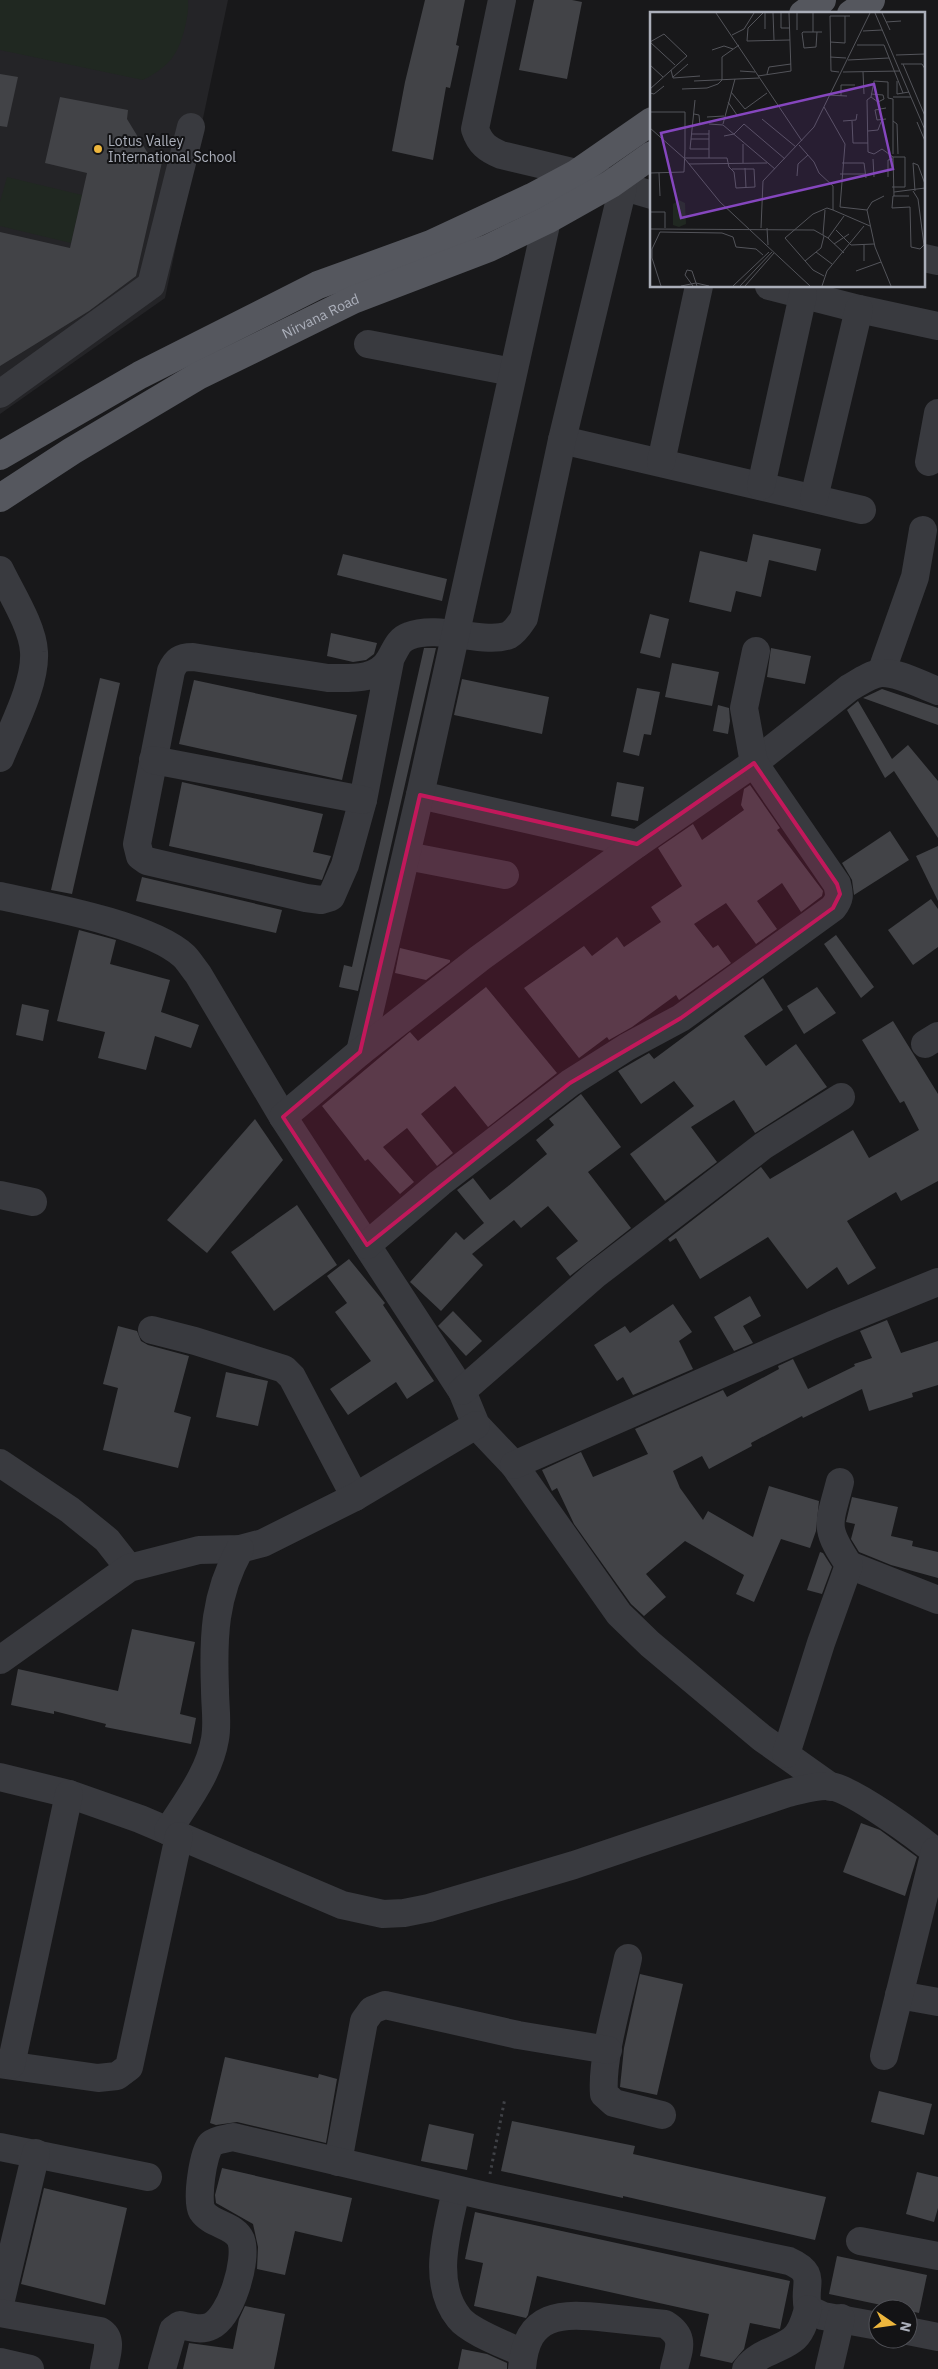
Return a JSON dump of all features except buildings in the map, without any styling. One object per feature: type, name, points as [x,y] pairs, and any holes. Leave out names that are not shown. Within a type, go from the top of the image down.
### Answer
[{"type":"main road","points":[[806,12],[822,0]]},
{"type":"main road","points":[[855,12],[871,0]]},
{"type":"main road","name":"Nirvana Road","points":[[0,456],[140,374],[318,285],[431,244],[532,197],[577,173],[650,122]]},
{"type":"main road","name":"Nirvana Road","points":[[0,498],[72,451],[198,376],[353,300],[489,248],[547,220],[617,186],[650,158]]},
{"type":"street","points":[[502,0],[476,129],[479,141],[489,150],[500,155],[577,173],[650,194]]},
{"type":"street","points":[[0,394],[152,285],[191,127]]},
{"type":"street","points":[[390,660],[363,800],[337,887],[331,897],[321,900],[306,898],[147,861],[140,856],[137,844],[171,671],[176,661],[182,657],[193,657],[328,678],[373,675],[382,670],[402,639],[412,634],[455,632],[493,638],[508,635],[516,630],[524,618],[617,186]]},
{"type":"street","points":[[360,1052],[407,856],[512,372],[547,220]]},
{"type":"street","points":[[661,462],[700,288]]},
{"type":"street","points":[[777,288],[859,309],[938,326]]},
{"type":"street","points":[[761,486],[803,295]]},
{"type":"street","points":[[814,498],[859,309]]},
{"type":"street","points":[[368,344],[512,372]]},
{"type":"street","points":[[929,462],[937,422]]},
{"type":"street","points":[[562,440],[862,510]]},
{"type":"street","points":[[881,673],[915,577],[923,530]]},
{"type":"street","points":[[0,570],[21,613],[34,650],[31,678],[0,758]]},
{"type":"street","points":[[366,1245],[440,1183],[570,1083],[627,1047],[680,1018],[833,908],[840,894],[837,884],[754,763],[744,708],[756,651]]},
{"type":"street","points":[[283,1117],[360,1052],[480,958],[636,844],[754,763],[849,688],[864,679],[881,673],[898,676],[938,691]]},
{"type":"street","points":[[154,760],[363,800]]},
{"type":"street","points":[[420,794],[636,844]]},
{"type":"street","points":[[407,856],[505,875]]},
{"type":"street","points":[[0,896],[128,927],[183,955],[198,974],[283,1117],[462,1391],[476,1425],[514,1465],[619,1614],[665,1656],[762,1738],[831,1787]]},
{"type":"street","points":[[462,1391],[595,1275],[763,1146],[841,1097]]},
{"type":"street","points":[[0,1195],[33,1202]]},
{"type":"street","points":[[514,1465],[832,1325],[938,1282]]},
{"type":"street","points":[[152,1330],[195,1341],[284,1369],[292,1377],[356,1497]]},
{"type":"street","points":[[0,1660],[129,1568],[199,1550],[240,1549],[263,1543],[356,1497],[476,1425]]},
{"type":"street","points":[[0,1463],[70,1510],[108,1540],[129,1568]]},
{"type":"street","points":[[840,1482],[829,1526],[832,1539],[849,1565],[938,1600]]},
{"type":"street","points":[[69,1794],[5,2065],[98,2078],[116,2076],[129,2067],[174,1833],[210,1760],[216,1725],[213,1646],[227,1572],[240,1549]]},
{"type":"street","points":[[786,1754],[821,1642],[849,1565]]},
{"type":"street","points":[[0,1777],[69,1794],[174,1833],[342,1905],[383,1914],[404,1913],[429,1908],[574,1865],[788,1793],[818,1786],[843,1790],[860,1798],[936,1852],[884,2056]]},
{"type":"street","points":[[628,1958],[608,2050],[603,2084],[604,2094],[608,2100],[614,2103],[662,2115]]},
{"type":"street","points":[[899,1995],[938,2002]]},
{"type":"street","points":[[338,2162],[364,2021],[372,2010],[385,2005],[518,2035],[608,2050]]},
{"type":"street","points":[[162,2369],[174,2330],[180,2325],[200,2329],[211,2326],[225,2314],[233,2299],[242,2252],[242,2241],[237,2233],[207,2218],[201,2209],[199,2197],[206,2154],[210,2145],[219,2140],[233,2138],[456,2190],[789,2261],[802,2266],[808,2277],[806,2302],[808,2309],[800,2330],[792,2340],[764,2353],[746,2369]]},
{"type":"street","points":[[0,2146],[148,2177]]},
{"type":"street","points":[[0,2304],[36,2153]]},
{"type":"street","points":[[456,2190],[445,2245],[443,2272],[449,2300],[459,2318],[522,2361],[532,2333],[549,2319],[571,2314],[665,2324],[675,2330],[680,2342],[674,2369]]},
{"type":"street","points":[[860,2241],[938,2256]]},
{"type":"street","points":[[808,2309],[823,2316],[868,2324]]},
{"type":"street","points":[[0,2313],[100,2331],[106,2334],[109,2340],[104,2369]]},
{"type":"street","points":[[829,2369],[841,2318]]},
{"type":"street","points":[[918,2333],[938,2337]]},
{"type":"street","points":[[0,2362],[30,2369]]},
{"type":"path","points":[[485,2196],[505,2098]]},
{"type":"highlighted area","points":[[754,763],[837,884],[840,894],[833,908],[681,1018],[570,1083],[367,1245],[283,1117],[360,1052],[420,795],[637,844]]},
{"type":"shaded area","name":"Lotus Valley International School","points":[[0,0],[228,0],[165,298],[0,414]]},
{"type":"shaded area","points":[[0,0],[188,0],[188,7],[182,37],[175,53],[166,65],[143,80],[0,50]]},
{"type":"shaded area","points":[[7,177],[82,195],[71,243],[0,226],[0,202]]},
{"type":"place","name":"Lotus Valley International School","points":[[98,149]]}]
